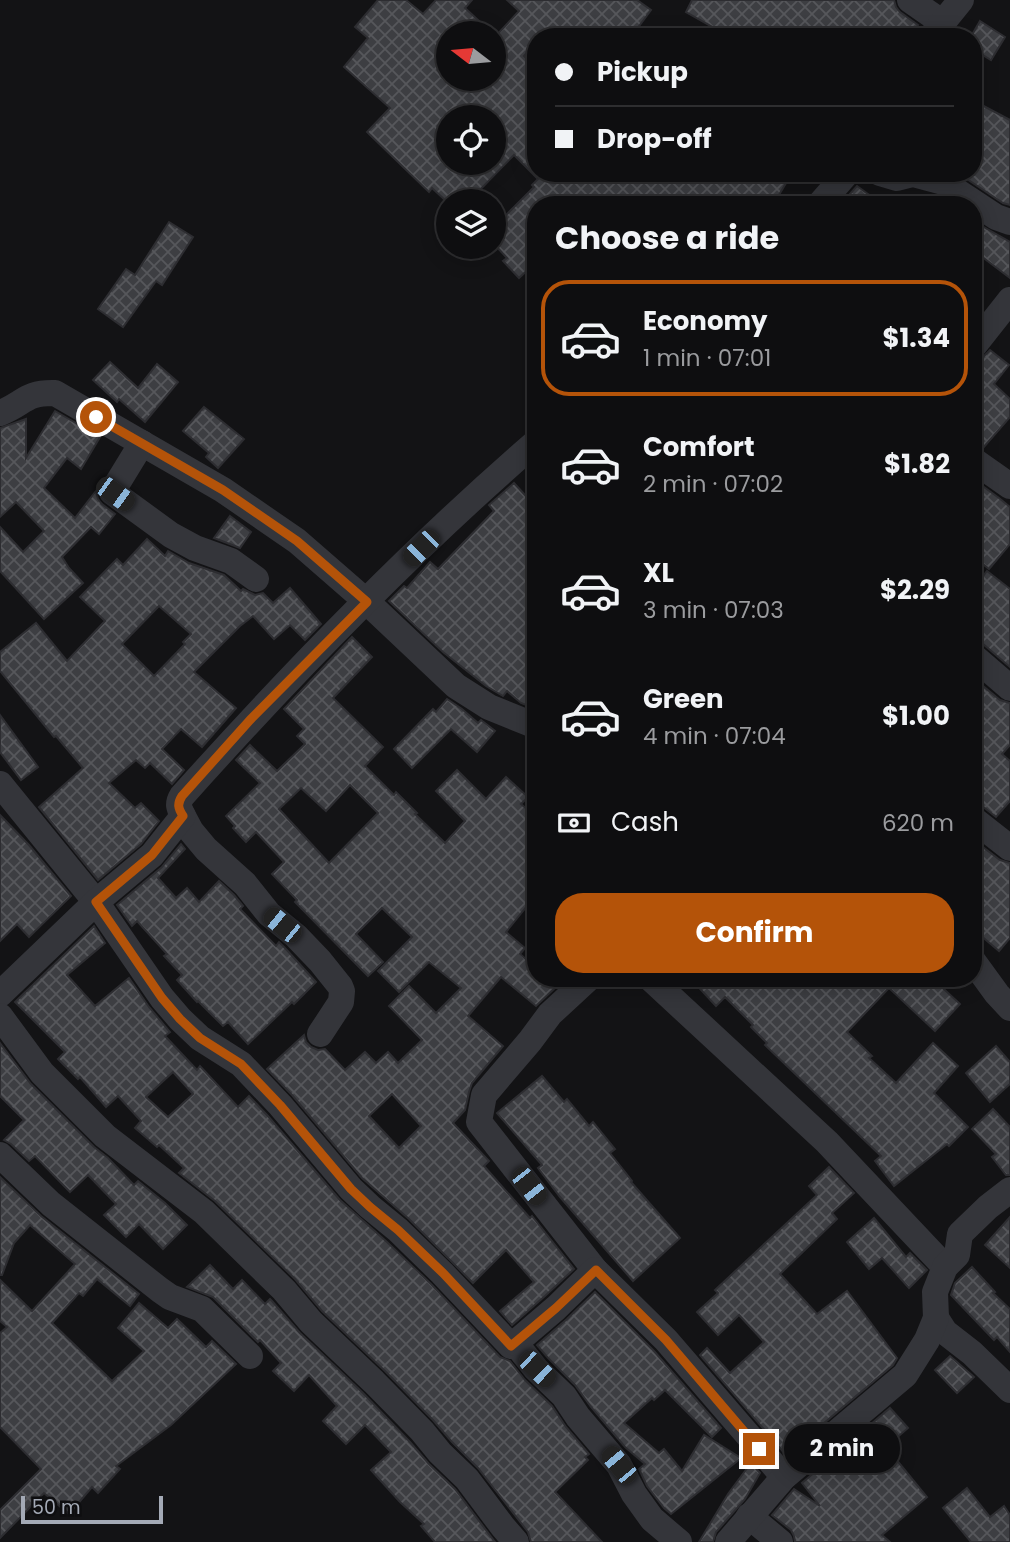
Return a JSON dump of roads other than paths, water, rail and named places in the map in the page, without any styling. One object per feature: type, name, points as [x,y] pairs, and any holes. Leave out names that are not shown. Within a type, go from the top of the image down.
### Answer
[{"type":"street","points":[[910,0],[935,28]]},
{"type":"street","points":[[939,28],[961,0]]},
{"type":"street","points":[[827,196],[840,182]]},
{"type":"street","points":[[943,182],[964,196]]},
{"type":"street","points":[[982,208],[996,218],[1010,222]]},
{"type":"street","points":[[982,336],[1010,300]]},
{"type":"street","points":[[0,413],[40,392],[55,393],[223,490],[297,541],[456,686],[488,707],[527,722]]},
{"type":"street","points":[[142,443],[113,492],[171,535],[195,548],[231,561],[256,579]]},
{"type":"street","points":[[320,1034],[341,1002],[340,986],[296,936],[269,914],[245,884],[206,849],[191,831],[178,808],[178,801],[250,720],[367,602],[475,495],[527,450]]},
{"type":"street","points":[[982,466],[1010,486]]},
{"type":"street","points":[[982,664],[1010,688]]},
{"type":"street","points":[[0,784],[96,902],[162,998],[180,1019],[200,1038],[241,1064],[280,1105],[351,1189],[443,1273],[511,1346],[596,1270]]},
{"type":"street","points":[[0,994],[96,902],[152,855],[183,816]]},
{"type":"street","points":[[982,827],[1010,848]]},
{"type":"street","points":[[982,973],[1010,1008]]},
{"type":"street","points":[[579,987],[550,1014],[485,1096],[480,1122],[596,1270],[666,1340],[783,1477]]},
{"type":"street","points":[[660,987],[827,1142],[945,1267]]},
{"type":"street","points":[[0,1016],[42,1073],[105,1136],[204,1212],[284,1290],[311,1322],[374,1382],[467,1479],[516,1542]]},
{"type":"street","points":[[0,1155],[51,1204],[170,1297],[202,1309],[250,1356]]},
{"type":"street","points":[[728,1542],[783,1477],[905,1375],[927,1340],[936,1318],[935,1292],[945,1267],[957,1255],[960,1234],[1010,1190]]},
{"type":"street","points":[[936,1318],[945,1332],[972,1353],[1010,1390]]},
{"type":"street","points":[[515,1343],[564,1396],[578,1417],[619,1465],[634,1494],[652,1519],[679,1542]]},
{"type":"street","points":[[749,1516],[780,1542]]}]
